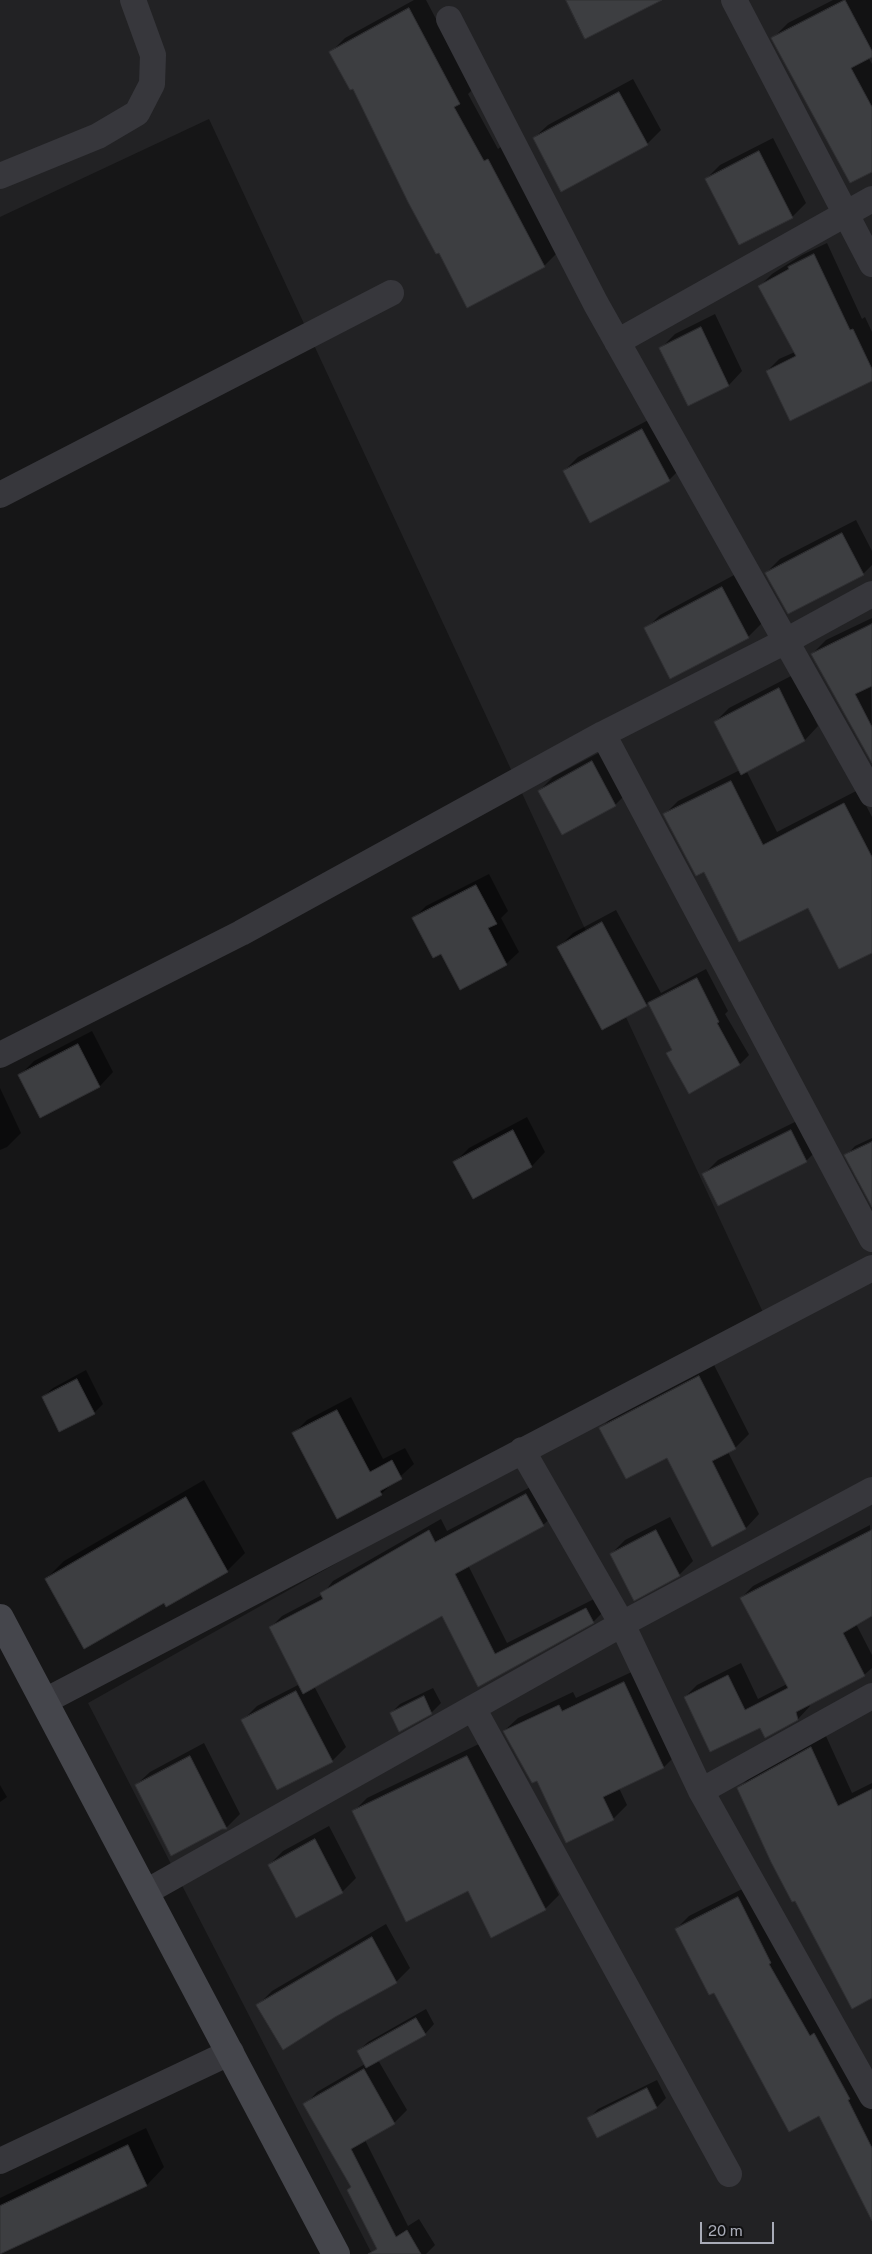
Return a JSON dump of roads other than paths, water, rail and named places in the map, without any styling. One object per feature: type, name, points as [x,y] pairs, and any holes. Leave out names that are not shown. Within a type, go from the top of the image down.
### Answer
[{"type":"street","points":[[0,176],[98,136],[137,113],[152,84],[153,55],[133,0]]},
{"type":"street","points":[[734,0],[872,264]]},
{"type":"street","points":[[449,19],[617,342],[872,794]]},
{"type":"street","points":[[617,342],[872,199]]},
{"type":"street","points":[[0,495],[391,293]]},
{"type":"street","points":[[0,1054],[240,933],[603,734],[786,641],[872,594]]},
{"type":"street","points":[[603,734],[872,1239]]},
{"type":"street","points":[[45,1701],[872,1268]]},
{"type":"street","points":[[522,1450],[622,1624],[701,1791],[872,2096]]},
{"type":"street","points":[[146,1892],[622,1624],[872,1490]]},
{"type":"street","points":[[0,1618],[231,2052],[336,2254]]},
{"type":"street","points":[[701,1791],[872,1696]]},
{"type":"street","points":[[474,1708],[729,2174]]},
{"type":"street","points":[[0,2160],[231,2052]]}]
